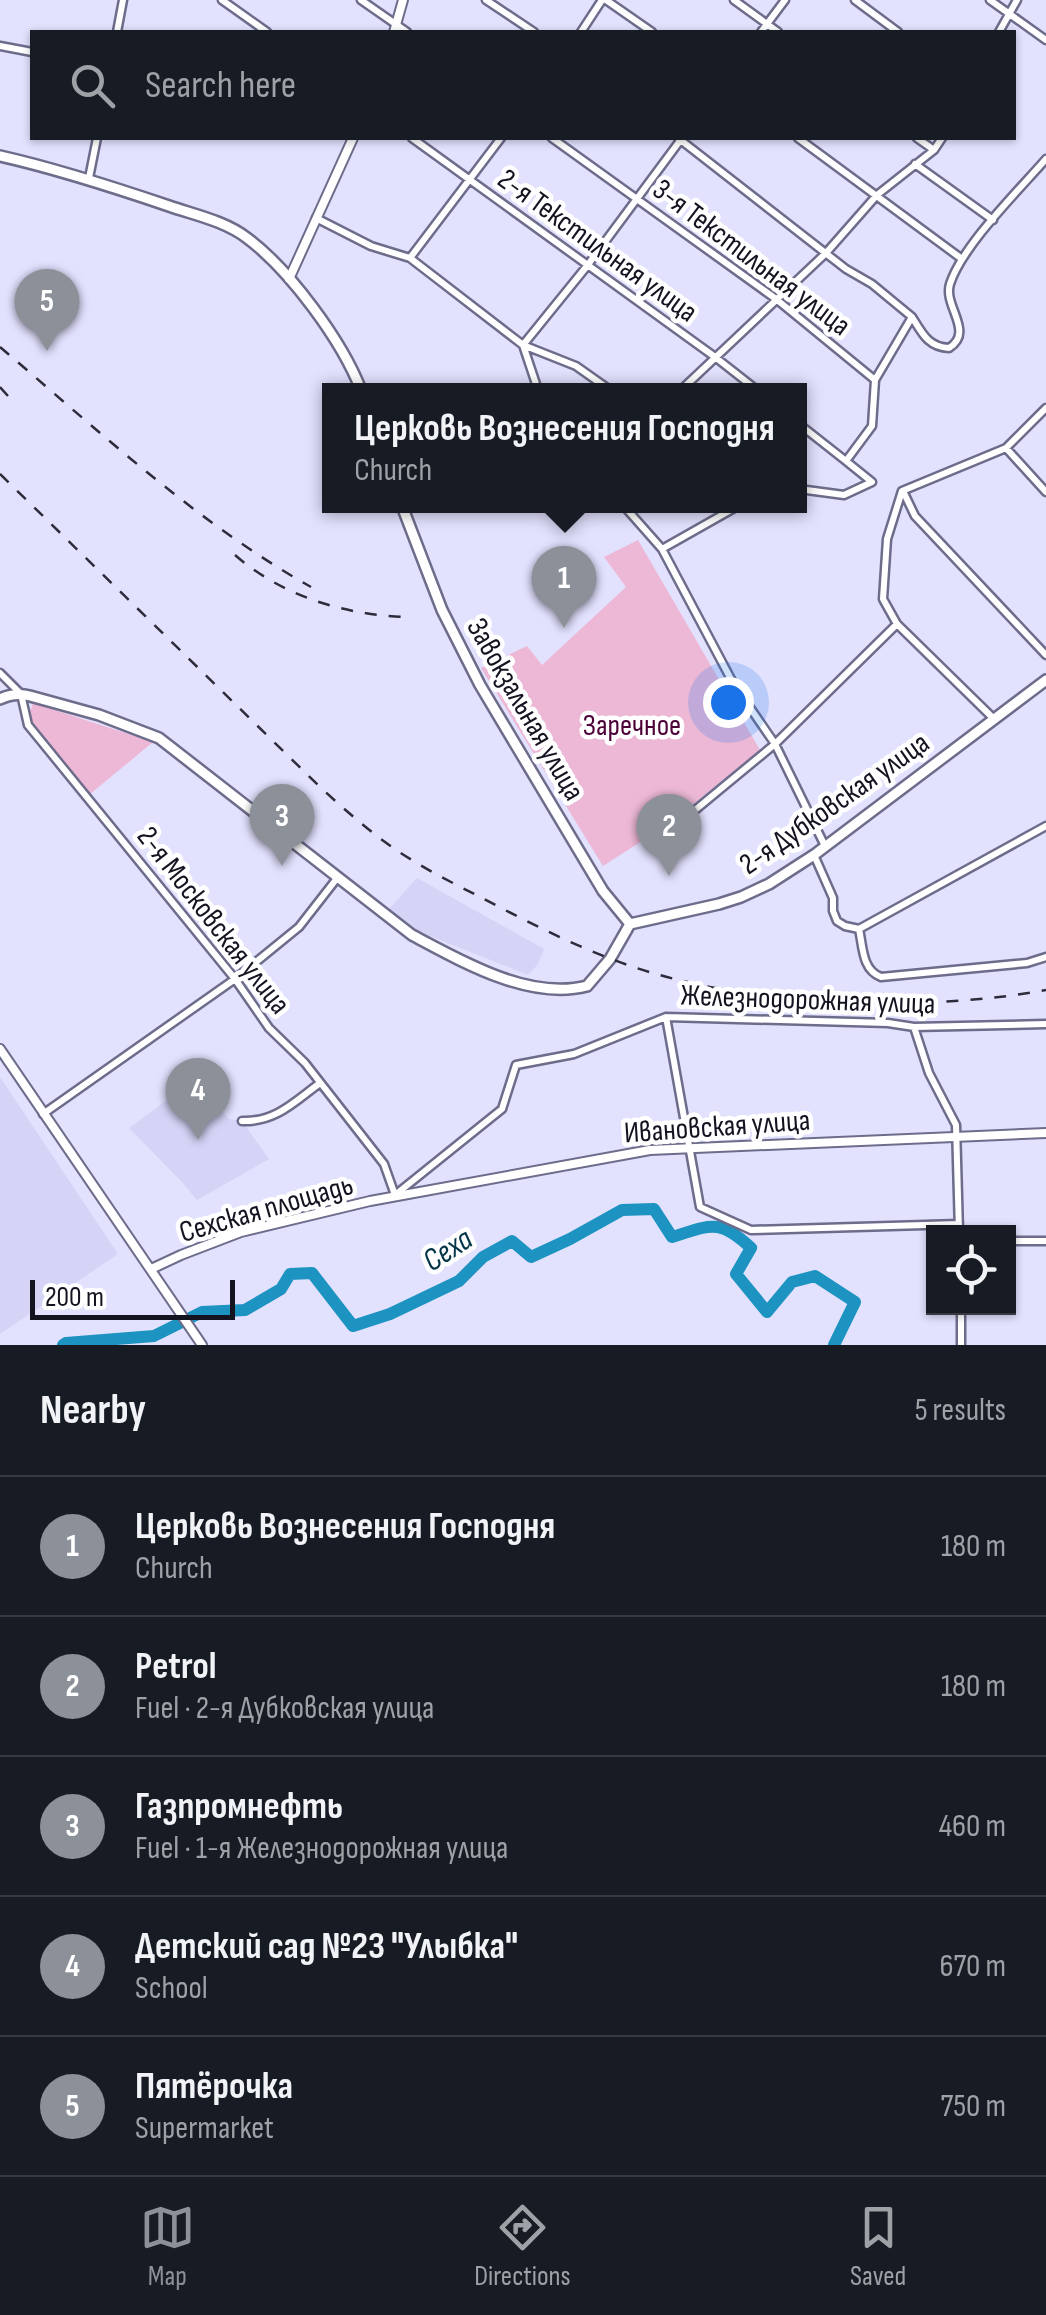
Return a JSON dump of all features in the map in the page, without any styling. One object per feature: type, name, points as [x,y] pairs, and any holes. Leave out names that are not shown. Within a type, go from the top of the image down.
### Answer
[{"type":"main road","points":[[0,156],[90,178],[225,225],[246,237],[289,279],[331,334],[357,383]]},
{"type":"main road","name":"Завокзальная улица","points":[[405,513],[442,610],[480,685],[602,890],[630,924]]},
{"type":"main road","name":"2-я Дубковская улица","points":[[630,924],[742,898],[769,884],[814,855],[1046,680]]},
{"type":"main road","points":[[0,699],[20,694],[160,738],[412,935],[495,974],[554,991],[587,986],[610,959],[630,924]]},
{"type":"street","points":[[117,30],[123,0]]},
{"type":"street","points":[[222,0],[265,30]]},
{"type":"street","points":[[361,0],[395,29],[402,0]]},
{"type":"street","points":[[486,0],[531,30]]},
{"type":"street","points":[[582,30],[604,0],[649,30]]},
{"type":"street","points":[[734,0],[775,30]]},
{"type":"street","points":[[762,30],[785,0]]},
{"type":"street","points":[[856,0],[895,30]]},
{"type":"street","points":[[990,0],[1046,40]]},
{"type":"street","points":[[999,30],[1017,0]]},
{"type":"street","points":[[0,46],[30,52]]},
{"type":"street","points":[[90,178],[97,140]]},
{"type":"street","points":[[289,279],[352,140]]},
{"type":"street","name":"2-я Текстильная улица","points":[[415,140],[748,383]]},
{"type":"street","points":[[410,258],[499,140]]},
{"type":"street","name":"3-я Текстильная улица","points":[[555,140],[776,299],[875,380]]},
{"type":"street","points":[[523,345],[678,140]]},
{"type":"street","points":[[682,140],[912,316],[932,345],[949,348],[959,336],[949,291],[962,259],[1046,159]]},
{"type":"street","points":[[801,140],[962,259]]},
{"type":"street","points":[[920,140],[934,150]]},
{"type":"street","points":[[688,383],[826,253],[877,195],[934,150],[941,140]]},
{"type":"street","points":[[915,164],[993,220]]},
{"type":"street","points":[[316,218],[371,246],[410,258],[523,345],[576,366],[600,383]]},
{"type":"street","points":[[846,461],[872,426],[875,380],[912,316]]},
{"type":"street","points":[[523,345],[536,383]]},
{"type":"street","points":[[902,491],[1006,448],[1046,408]]},
{"type":"street","points":[[807,430],[872,482],[844,495],[807,490]]},
{"type":"street","points":[[1006,448],[1046,492]]},
{"type":"street","points":[[902,491],[887,539],[883,599],[897,624],[994,719]]},
{"type":"street","points":[[902,491],[915,516],[1046,654]]},
{"type":"street","points":[[630,513],[662,549],[733,683],[775,744],[825,846]]},
{"type":"street","points":[[662,549],[726,513]]},
{"type":"street","points":[[677,825],[775,744],[897,624]]},
{"type":"street","name":"2-я Московская улица","points":[[0,673],[20,694],[28,725],[235,980],[269,1028],[305,1062],[384,1164],[395,1195]]},
{"type":"street","points":[[814,855],[833,898],[837,920],[859,929],[1046,826]]},
{"type":"street","points":[[43,1114],[235,980],[298,927],[338,877]]},
{"type":"street","points":[[859,929],[867,967],[881,977],[1027,963],[1046,957]]},
{"type":"street","points":[[666,1017],[700,1206],[751,1230],[926,1228]]},
{"type":"street","name":"Железнодорожная улица","points":[[395,1195],[502,1110],[516,1065],[574,1054],[666,1017],[914,1027],[1046,1024]]},
{"type":"street","points":[[914,1027],[930,1073],[956,1125],[959,1225]]},
{"type":"street","points":[[0,1049],[202,1345]]},
{"type":"street","points":[[242,1121],[272,1118],[320,1083]]},
{"type":"street","name":"Ивановская улица","points":[[395,1195],[689,1146],[1046,1133]]},
{"type":"street","name":"Сехская площадь","points":[[151,1269],[241,1232],[395,1195]]},
{"type":"street","points":[[1016,1241],[1046,1241]]},
{"type":"street","points":[[961,1315],[961,1345]]},
{"type":"shaded area","points":[[417,878],[544,949],[538,964],[528,975],[420,932],[389,909]]},
{"type":"shaded area","points":[[0,1077],[118,1254],[0,1334]]},
{"type":"shaded area","points":[[188,1085],[210,1098],[229,1119],[242,1121],[269,1159],[197,1200],[129,1128]]},
{"type":"green space","name":"Заречное","points":[[638,540],[760,750],[670,823],[603,866],[481,668],[527,646],[542,665],[626,587],[604,557]]},
{"type":"green space","points":[[33,703],[153,742],[89,795],[28,718]]},
{"type":"waterway","name":"Сеха","points":[[63,1345],[154,1336],[202,1312],[245,1310],[281,1289],[290,1274],[312,1273],[353,1326],[390,1314],[459,1281],[483,1257],[512,1241],[531,1257],[622,1210],[654,1209],[672,1237],[696,1229],[722,1228],[751,1248],[736,1274],[767,1312],[792,1282],[815,1276],[855,1302],[834,1345]]},
{"type":"railway","points":[[0,347],[189,505],[311,587]]},
{"type":"railway","points":[[0,387],[8,396]]},
{"type":"railway","points":[[0,474],[353,816],[421,866],[528,922],[643,970],[757,995],[905,1003],[1046,990]]},
{"type":"railway","points":[[235,555],[274,582],[317,601],[363,613],[410,617]]},
{"type":"place","name":"Пятёрочка","points":[[47,351]]},
{"type":"place","name":"Церковь Вознесения Господня","points":[[564,628]]},
{"type":"place","name":"Газпромнефть","points":[[282,866]]},
{"type":"place","name":"Petrol","points":[[669,876]]},
{"type":"place","name":"Детский сад №23 \"Улыбка\"","points":[[198,1140]]}]
